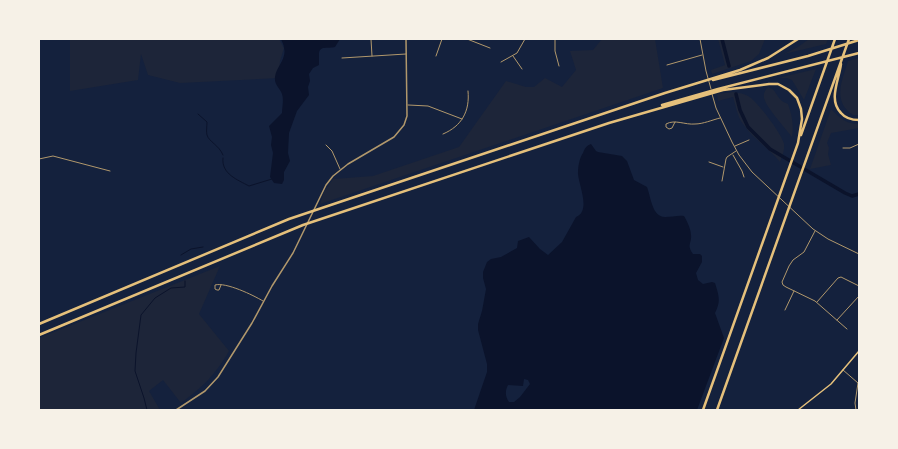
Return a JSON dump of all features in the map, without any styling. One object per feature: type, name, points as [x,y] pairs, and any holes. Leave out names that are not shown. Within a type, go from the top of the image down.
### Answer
[{"type":"highway","points":[[715,79],[761,62],[781,51],[798,39]]},
{"type":"highway","points":[[703,410],[835,39]]},
{"type":"highway","points":[[716,410],[849,39]]},
{"type":"highway","points":[[39,324],[254,233],[323,206],[660,95],[702,82],[825,51],[859,40]]},
{"type":"highway","points":[[39,335],[316,220],[705,93],[859,53]]},
{"type":"highway","points":[[842,58],[835,92],[835,102],[843,115],[850,119],[859,120]]},
{"type":"highway","points":[[718,90],[769,84],[778,84],[786,88],[795,96],[801,107],[802,119],[798,143]]},
{"type":"main road","points":[[798,410],[831,384],[859,351]]},
{"type":"street","points":[[371,39],[372,56]]},
{"type":"street","points":[[176,410],[194,399],[212,384],[252,323],[263,301],[293,253],[326,185],[348,164],[394,137],[401,130],[406,121],[407,105],[406,39]]},
{"type":"street","points":[[436,56],[442,39]]},
{"type":"street","points":[[467,39],[490,48]]},
{"type":"street","points":[[501,62],[513,56],[520,50],[525,39]]},
{"type":"street","points":[[555,39],[555,51],[559,66]]},
{"type":"street","points":[[700,39],[716,108],[734,146],[752,172],[815,230],[828,239],[859,254]]},
{"type":"street","points":[[342,58],[406,54]]},
{"type":"street","points":[[667,65],[703,55]]},
{"type":"street","points":[[513,56],[522,69]]},
{"type":"street","points":[[443,134],[455,128],[462,119],[468,105],[468,91]]},
{"type":"street","points":[[407,105],[428,106],[462,119]]},
{"type":"street","points":[[675,122],[672,128],[666,128],[665,126],[667,123],[675,122],[697,124],[721,118]]},
{"type":"street","points":[[734,146],[749,140]]},
{"type":"street","points":[[843,148],[850,148],[859,144]]},
{"type":"street","points":[[326,145],[332,151],[340,170]]},
{"type":"street","points":[[722,181],[726,160],[737,151]]},
{"type":"street","points":[[732,154],[744,177]]},
{"type":"street","points":[[39,159],[53,156],[110,171]]},
{"type":"street","points":[[709,162],[724,168]]},
{"type":"street","points":[[815,230],[804,252],[793,260],[789,266],[782,282],[783,285],[816,302],[847,329]]},
{"type":"street","points":[[816,302],[838,278],[841,277],[859,286]]},
{"type":"street","points":[[221,285],[244,291],[263,301]]},
{"type":"street","points":[[785,310],[794,291]]},
{"type":"street","points":[[837,321],[859,296]]},
{"type":"street","points":[[843,370],[858,383],[859,386],[855,403],[856,410]]},
{"type":"shaded area","points":[[70,39],[279,39],[284,48],[280,61],[279,78],[180,83],[148,75],[141,54],[138,80],[70,91]]},
{"type":"shaded area","points":[[281,39],[340,39],[335,47],[322,48],[319,51],[319,65],[313,68],[309,74],[309,95],[297,111],[289,133],[288,153],[290,161],[284,172],[284,180],[282,184],[274,183],[270,177],[273,153],[271,145],[272,137],[269,126],[282,113],[283,96],[275,80],[276,73],[285,52]]},
{"type":"shaded area","points":[[602,39],[655,39],[663,88],[320,204],[324,192],[333,179],[373,176],[459,147],[506,81],[526,87],[534,87],[545,78],[562,87],[576,70],[570,51],[593,50]]},
{"type":"shaded area","points":[[718,39],[765,39],[759,54],[751,61],[712,74],[711,70],[725,65]]},
{"type":"shaded area","points":[[809,39],[828,39],[826,44],[784,54],[798,47]]},
{"type":"shaded area","points":[[859,58],[859,115],[853,115],[843,103],[840,90],[848,61]]},
{"type":"shaded area","points":[[816,69],[804,100],[792,80],[787,78],[778,78]]},
{"type":"shaded area","points":[[768,87],[773,89],[782,101],[788,104],[791,112],[793,128],[792,137],[765,102],[764,95]]},
{"type":"shaded area","points":[[733,92],[744,94],[752,99],[774,125],[784,144],[784,151],[780,162],[751,134],[743,124],[738,114],[733,97],[718,101],[717,94]]},
{"type":"shaded area","points":[[831,109],[844,120],[850,123],[859,124],[859,128],[831,133],[827,143],[831,165],[810,169]]},
{"type":"shaded area","points":[[591,144],[598,152],[622,156],[627,161],[634,180],[647,187],[657,214],[665,217],[684,216],[691,233],[691,251],[693,254],[700,254],[702,256],[702,262],[696,273],[698,280],[703,284],[712,282],[715,283],[719,298],[715,313],[724,338],[697,410],[474,410],[487,372],[487,364],[478,330],[478,324],[486,289],[483,272],[487,262],[491,259],[501,257],[517,248],[518,241],[529,237],[548,255],[562,242],[576,217],[583,209],[583,198],[578,169],[582,155],[586,147]],"holes":[[[524,379],[528,380],[530,384],[520,397],[514,402],[509,402],[506,394],[508,385],[523,386]]]},
{"type":"shaded area","points":[[220,266],[199,314],[229,351],[214,373],[189,397],[181,403],[163,380],[149,391],[160,410],[39,410],[39,338]]},
{"type":"waterway","points":[[722,39],[729,66]]},
{"type":"waterway","points":[[736,94],[740,110],[748,127],[770,149],[845,193],[852,196],[859,194]]},
{"type":"waterway","points":[[198,114],[207,122],[207,135],[223,155]]},
{"type":"waterway","points":[[223,158],[223,164],[227,172],[235,179],[249,186],[272,179]]},
{"type":"waterway","points":[[181,255],[191,249],[203,247]]},
{"type":"waterway","points":[[147,410],[135,371],[141,315],[155,298],[171,288],[185,287],[185,281]]}]
